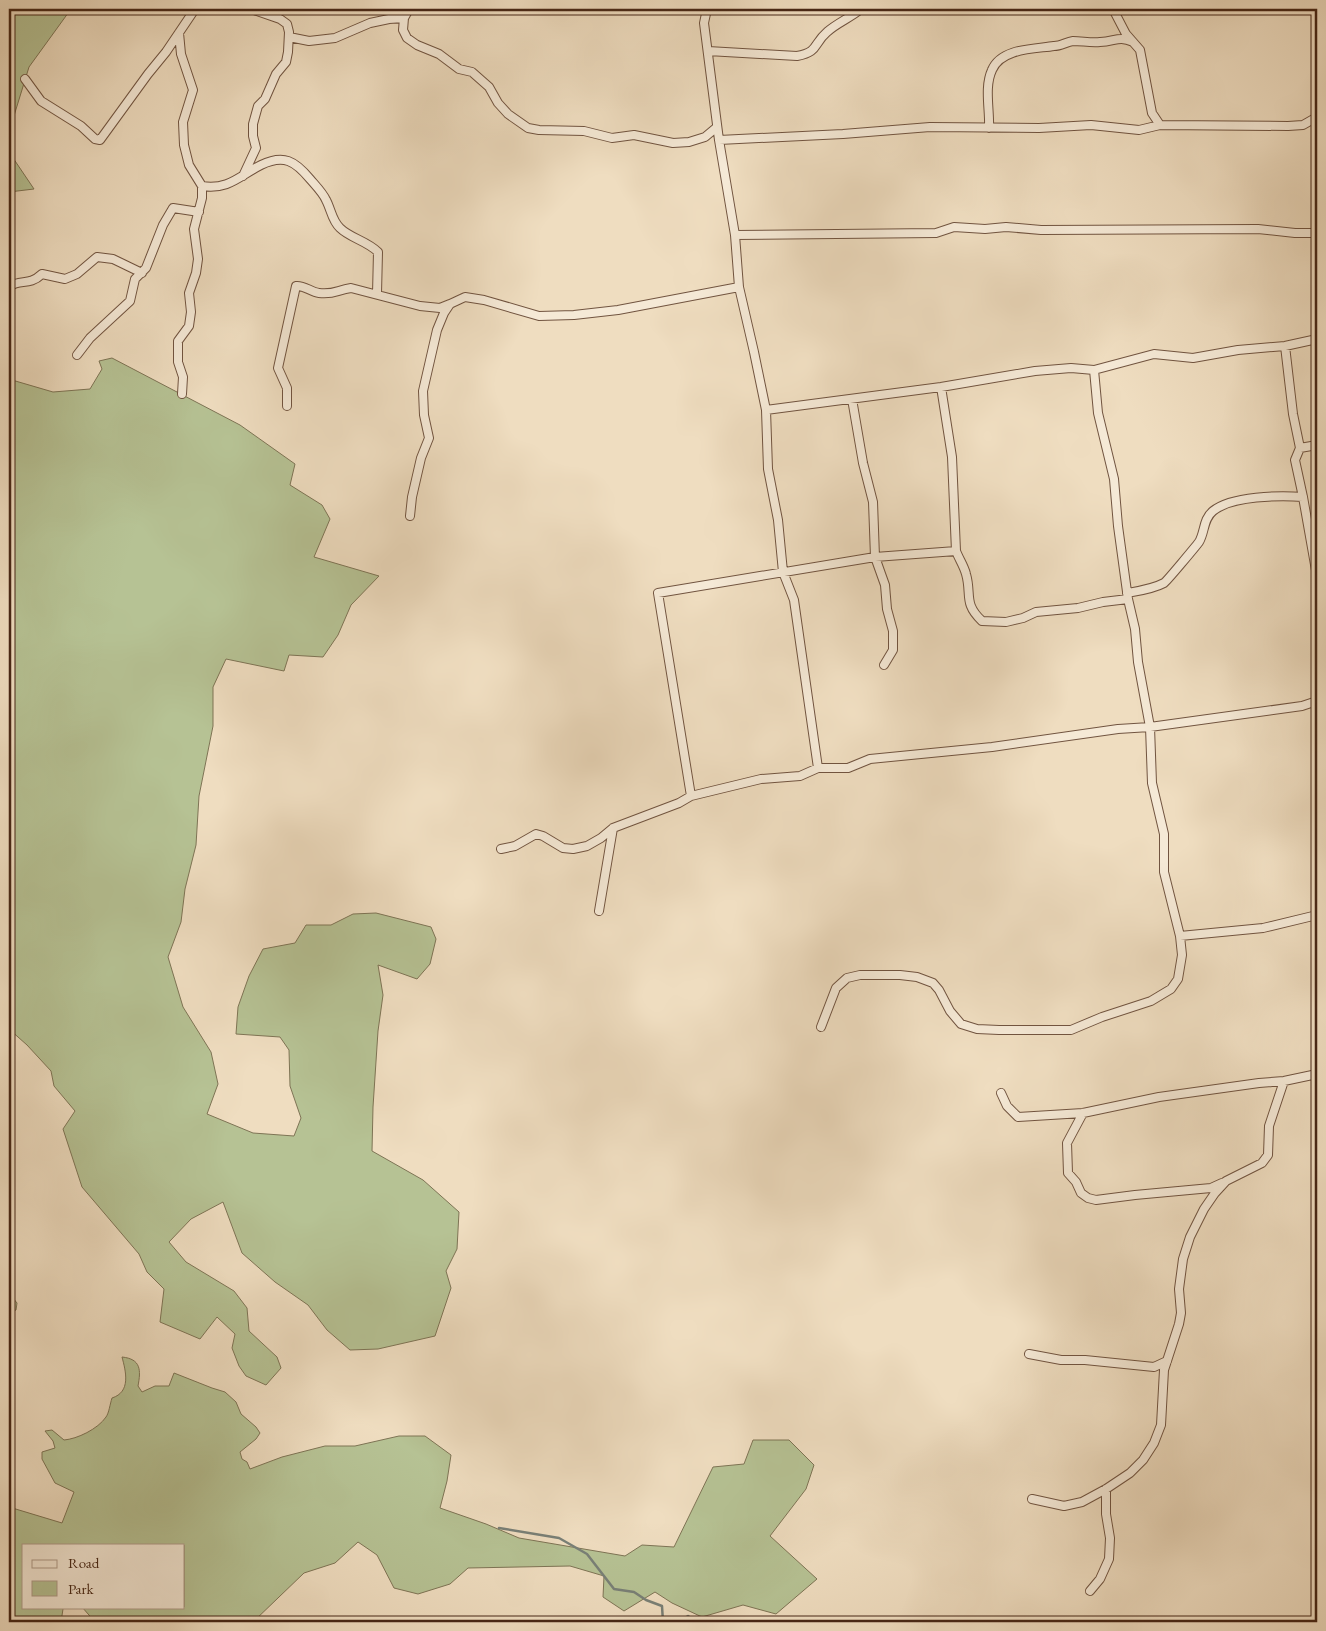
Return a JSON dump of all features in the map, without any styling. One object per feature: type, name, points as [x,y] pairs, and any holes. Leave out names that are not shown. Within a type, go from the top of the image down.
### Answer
[{"type":"street","points":[[24,79],[41,101],[81,126],[95,139],[100,140],[195,9]]},
{"type":"street","points":[[243,176],[256,148],[253,124],[258,106],[265,99],[276,74],[286,62],[289,38],[287,24],[280,19],[251,9]]},
{"type":"street","points":[[409,9],[404,18],[403,30],[407,38],[417,45],[439,54],[459,69],[472,72],[489,87],[498,103],[508,114],[528,128],[584,131],[612,138],[634,135],[673,143],[690,142],[705,137],[718,127]]},
{"type":"street","points":[[707,9],[704,23],[719,140],[735,235],[739,287],[766,410],[768,469],[778,520],[783,572],[794,600],[818,768]]},
{"type":"street","points":[[708,51],[797,56],[808,54],[826,33],[861,9]]},
{"type":"street","points":[[1115,9],[1114,11],[1126,34],[1140,50],[1152,113],[1160,125]]},
{"type":"street","points":[[289,38],[309,41],[336,38],[370,22],[404,18]]},
{"type":"street","points":[[179,33],[181,54],[192,90],[183,122],[184,146],[189,164],[202,186],[202,198],[194,229],[197,249],[196,273],[189,292],[192,312],[189,326],[178,341],[178,362],[182,377],[182,394]]},
{"type":"street","points":[[989,128],[989,80],[992,69],[1006,55],[1030,49],[1057,46],[1071,41],[1103,42],[1126,38],[1133,42]]},
{"type":"street","points":[[719,140],[843,134],[930,127],[1039,128],[1091,124],[1139,130],[1160,125],[1288,126],[1303,125],[1317,117]]},
{"type":"street","points":[[202,186],[214,188],[227,185],[274,159],[289,161],[300,167],[326,199],[339,228],[372,246],[378,252],[377,294]]},
{"type":"street","points":[[77,355],[96,333],[130,301],[135,279],[146,268],[163,225],[173,208],[199,212]]},
{"type":"street","points":[[735,235],[936,234],[954,227],[985,229],[1006,227],[1042,230],[1258,229],[1317,233]]},
{"type":"street","points":[[9,286],[13,283],[35,280],[42,274],[65,279],[77,274],[97,258],[113,259],[142,273]]},
{"type":"street","points":[[287,406],[287,388],[278,368],[296,286],[316,293],[331,294],[341,289],[351,288],[440,308],[465,297],[484,300],[539,316],[574,315],[618,310],[739,287]]},
{"type":"street","points":[[410,516],[412,497],[421,458],[429,438],[424,415],[423,391],[437,330],[450,304]]},
{"type":"street","points":[[766,410],[941,387],[1036,371],[1071,368],[1094,370],[1154,354],[1193,358],[1238,350],[1285,346],[1317,339]]},
{"type":"street","points":[[1285,346],[1293,414],[1300,448],[1295,460],[1317,576]]},
{"type":"street","points":[[821,1026],[836,988],[847,978],[860,975],[909,976],[933,983],[950,1011],[961,1024],[977,1029],[1071,1030],[1102,1017],[1151,1001],[1171,989],[1178,979],[1182,955],[1180,936],[1164,872],[1164,834],[1152,783],[1150,727],[1138,662],[1135,629],[1127,596],[1114,479],[1098,413],[1094,370]]},
{"type":"street","points":[[941,387],[952,457],[956,552],[965,571],[972,612],[982,621],[1006,622],[1023,618],[1036,612],[1070,609],[1127,596],[1165,583],[1199,542],[1207,516],[1214,510],[1224,504],[1252,498],[1303,497]]},
{"type":"street","points":[[852,399],[862,463],[873,502],[875,557],[885,585],[887,609],[893,631],[893,650],[884,665]]},
{"type":"street","points":[[1300,448],[1317,445]]},
{"type":"street","points":[[691,796],[658,593],[875,557],[956,552]]},
{"type":"street","points":[[500,849],[515,846],[536,834],[563,848],[573,849],[587,846],[613,828],[691,796],[761,779],[800,776],[818,768],[848,768],[870,759],[992,747],[1118,729],[1150,727],[1302,706],[1317,701]]},
{"type":"street","points":[[599,911],[613,828]]},
{"type":"street","points":[[1180,936],[1263,928],[1317,915]]},
{"type":"street","points":[[1001,1094],[1007,1106],[1018,1116],[1083,1113],[1159,1097],[1259,1082],[1284,1081],[1317,1074]]},
{"type":"street","points":[[1083,1113],[1067,1143],[1068,1173],[1076,1182],[1081,1194],[1096,1200],[1135,1194],[1210,1188],[1262,1162],[1268,1155],[1269,1126],[1284,1081]]},
{"type":"street","points":[[1032,1499],[1064,1506],[1082,1502],[1130,1473],[1143,1460],[1154,1443],[1161,1424],[1164,1370],[1180,1324],[1179,1289],[1183,1259],[1190,1237],[1204,1209],[1226,1181]]},
{"type":"street","points":[[1029,1354],[1061,1360],[1154,1367],[1167,1361]]},
{"type":"street","points":[[1090,1591],[1100,1578],[1108,1559],[1110,1538],[1106,1514],[1106,1489]]},
{"type":"green space","points":[[9,9],[71,9],[29,67],[9,132]]},
{"type":"green space","points":[[9,152],[34,189],[9,192]]},
{"type":"green space","points":[[112,358],[240,425],[295,464],[290,485],[322,505],[330,519],[314,557],[379,576],[351,605],[338,635],[323,657],[289,655],[284,671],[226,659],[213,687],[213,726],[199,796],[196,845],[185,889],[181,922],[168,957],[183,1007],[211,1052],[218,1084],[207,1114],[253,1133],[294,1136],[301,1118],[290,1086],[289,1050],[280,1037],[236,1034],[238,1007],[249,976],[263,949],[295,943],[306,925],[331,925],[353,914],[376,913],[431,927],[436,939],[430,964],[417,979],[378,965],[383,995],[378,1031],[372,1151],[423,1180],[459,1212],[457,1249],[446,1271],[451,1288],[435,1336],[378,1349],[350,1350],[327,1330],[308,1305],[275,1282],[242,1253],[223,1202],[191,1219],[169,1242],[186,1262],[234,1291],[247,1308],[249,1331],[277,1357],[281,1368],[266,1385],[246,1376],[239,1366],[232,1348],[235,1334],[217,1317],[200,1339],[160,1322],[164,1289],[147,1272],[139,1254],[82,1187],[63,1129],[75,1111],[54,1086],[51,1071],[9,1029],[9,376],[12,380],[53,392],[90,389],[102,369],[99,361]]},
{"type":"green space","points":[[9,1293],[17,1303],[16,1310],[9,1313]]},
{"type":"green space","points":[[122,1357],[133,1360],[136,1363],[139,1370],[138,1386],[142,1392],[155,1386],[169,1386],[174,1373],[225,1392],[236,1402],[241,1414],[260,1433],[256,1439],[240,1452],[242,1459],[247,1462],[250,1469],[282,1457],[325,1446],[355,1446],[399,1436],[425,1436],[451,1455],[440,1508],[519,1538],[625,1556],[642,1545],[674,1547],[713,1467],[744,1464],[753,1440],[789,1440],[814,1465],[806,1489],[770,1536],[817,1579],[776,1614],[743,1605],[702,1617],[672,1603],[655,1592],[624,1611],[603,1597],[604,1576],[570,1566],[468,1568],[450,1584],[418,1594],[394,1588],[377,1555],[358,1542],[335,1563],[304,1573],[253,1622],[95,1622],[83,1608],[185,1608],[185,1544],[22,1544],[22,1608],[64,1608],[61,1622],[9,1622],[9,1507],[62,1523],[74,1492],[55,1483],[42,1459],[42,1452],[55,1448],[53,1441],[45,1431],[52,1430],[64,1440],[87,1433],[98,1426],[108,1413],[112,1398],[118,1395],[125,1386],[125,1369]]},
{"type":"waterway","points":[[499,1528],[559,1538],[587,1554],[614,1589],[634,1592],[646,1600],[662,1606],[663,1622]]},
{"type":"waterway","points":[[678,1622],[688,1616],[696,1622]]}]
